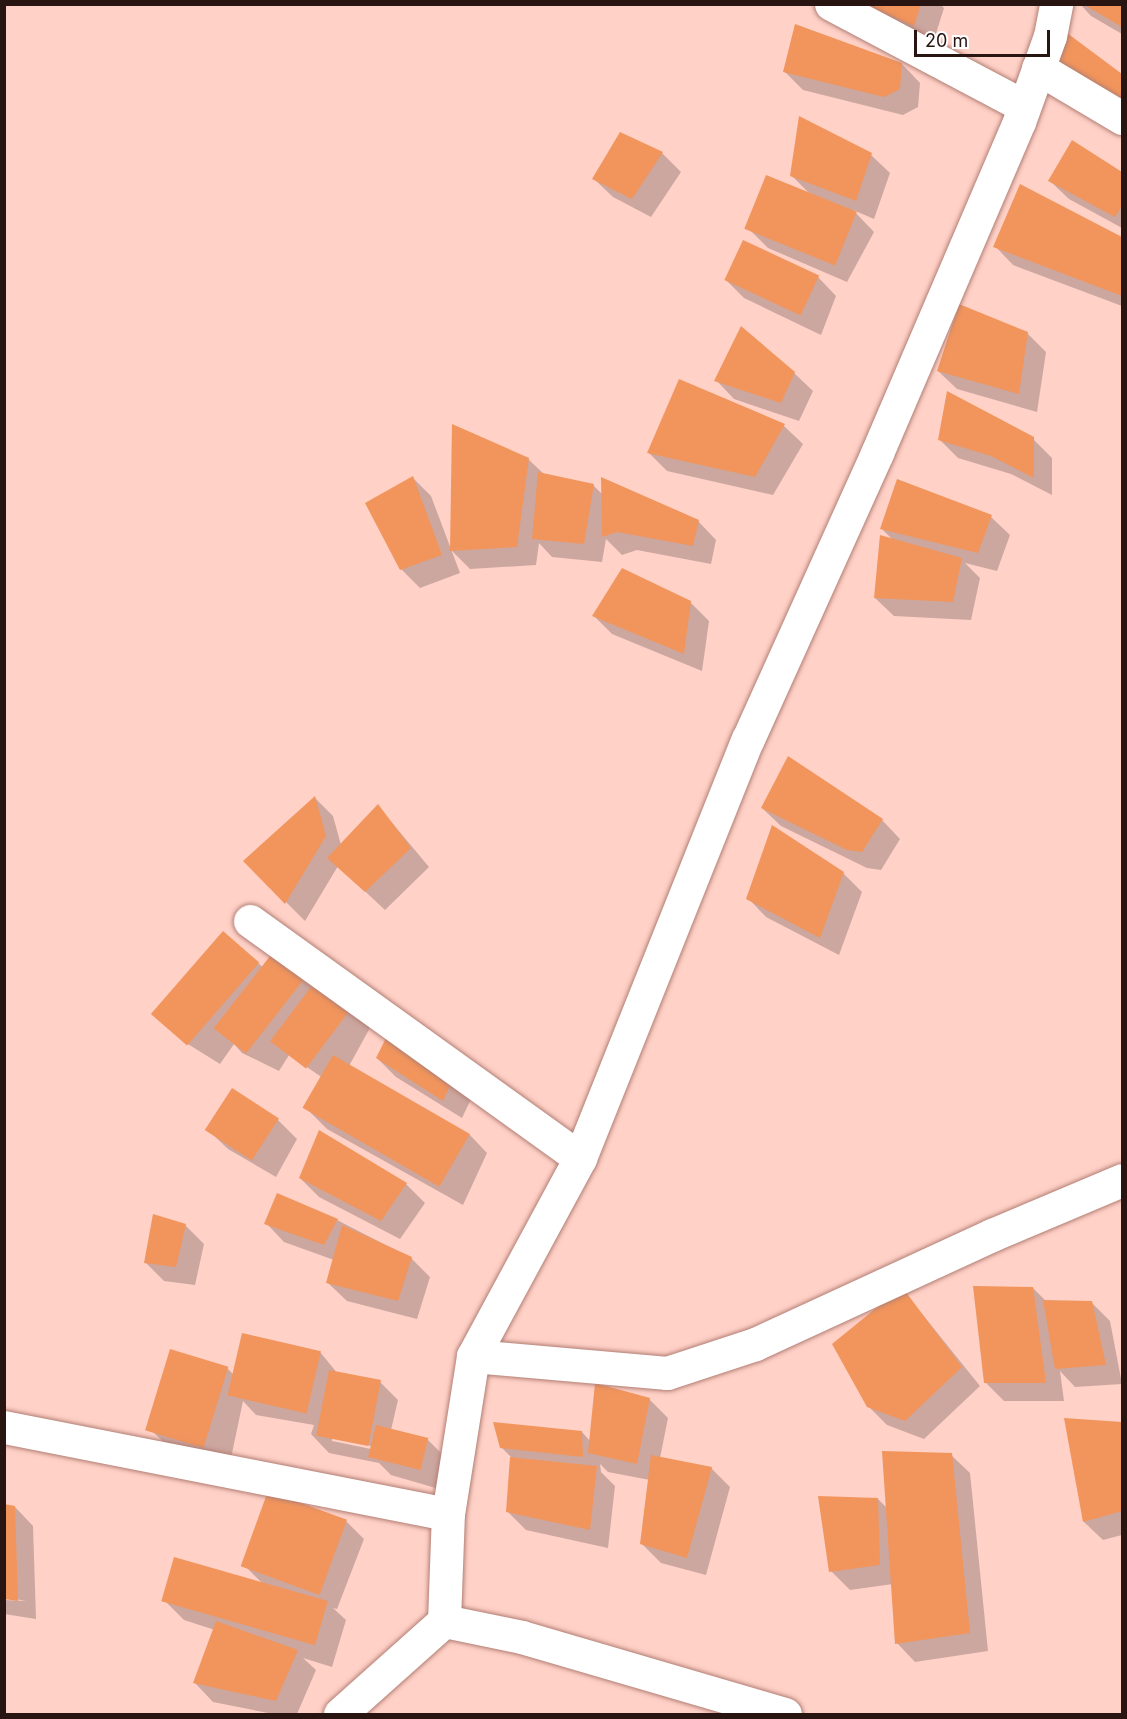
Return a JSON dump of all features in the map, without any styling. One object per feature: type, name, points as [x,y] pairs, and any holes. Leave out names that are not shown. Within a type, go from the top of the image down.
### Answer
[{"type":"street","points":[[831,4],[1024,106]]},
{"type":"street","points":[[340,1714],[444,1621],[448,1514],[473,1356],[579,1158],[748,740],[877,453],[1024,106],[1038,68],[1056,4]]},
{"type":"street","points":[[1038,68],[1122,118]]},
{"type":"street","points":[[250,921],[579,1158]]},
{"type":"street","points":[[473,1356],[667,1373],[755,1344],[992,1235],[1122,1180]]},
{"type":"street","points":[[4,1427],[448,1514]]},
{"type":"street","points":[[444,1621],[522,1637],[785,1714]]},
{"type":"building","points":[[863,4],[921,4],[914,26]]},
{"type":"building","points":[[1083,4],[1122,4],[1122,27]]},
{"type":"building","points":[[795,24],[902,63],[900,89],[884,97],[783,72]]},
{"type":"building","points":[[1059,27],[1122,74],[1122,108],[1046,64]]},
{"type":"building","points":[[799,116],[872,153],[856,201],[790,176]]},
{"type":"building","points":[[620,132],[663,152],[632,199],[592,179]]},
{"type":"building","points":[[1072,140],[1122,172],[1122,206],[1115,217],[1048,181]]},
{"type":"building","points":[[766,175],[857,212],[835,265],[744,229]]},
{"type":"building","points":[[1020,184],[1122,237],[1122,296],[993,247]]},
{"type":"building","points":[[743,240],[819,275],[801,315],[724,280]]},
{"type":"building","points":[[959,304],[1028,332],[1019,394],[937,371]]},
{"type":"building","points":[[741,326],[795,372],[781,403],[714,381]]},
{"type":"building","points":[[679,379],[785,424],[755,477],[647,453]]},
{"type":"building","points":[[947,391],[1034,437],[1034,478],[991,456],[938,440]]},
{"type":"building","points":[[452,424],[529,458],[517,547],[450,551]]},
{"type":"building","points":[[538,472],[594,484],[584,544],[532,539]]},
{"type":"building","points":[[413,476],[442,555],[400,570],[365,503]]},
{"type":"building","points":[[601,477],[699,520],[693,546],[617,532],[602,537]]},
{"type":"building","points":[[897,479],[992,515],[978,553],[880,529]]},
{"type":"building","points":[[880,535],[962,558],[953,602],[874,598]]},
{"type":"building","points":[[622,568],[691,601],[684,654],[592,616]]},
{"type":"building","points":[[788,756],[883,819],[862,852],[847,850],[761,808]]},
{"type":"building","points":[[315,796],[326,836],[285,904],[243,861]]},
{"type":"building","points":[[378,804],[411,848],[365,892],[327,858]]},
{"type":"building","points":[[772,825],[844,872],[820,938],[746,899]]},
{"type":"building","points":[[223,931],[259,962],[187,1046],[151,1014]]},
{"type":"building","points":[[274,951],[306,976],[246,1053],[214,1028]]},
{"type":"building","points":[[317,979],[353,1006],[306,1068],[270,1041]]},
{"type":"building","points":[[388,1034],[453,1079],[443,1101],[376,1058]]},
{"type":"building","points":[[333,1055],[470,1134],[439,1187],[302,1108]]},
{"type":"building","points":[[232,1088],[279,1118],[252,1160],[205,1130]]},
{"type":"building","points":[[319,1130],[407,1183],[381,1221],[299,1178]]},
{"type":"building","points":[[277,1193],[338,1219],[324,1245],[264,1224]]},
{"type":"building","points":[[153,1214],[186,1224],[176,1267],[144,1263]]},
{"type":"building","points":[[342,1225],[412,1257],[398,1301],[326,1283]]},
{"type":"building","points":[[973,1286],[1033,1287],[1046,1383],[984,1383]]},
{"type":"building","points":[[902,1287],[962,1367],[905,1421],[867,1407],[832,1344]]},
{"type":"building","points":[[1043,1300],[1092,1301],[1106,1365],[1055,1369]]},
{"type":"building","points":[[242,1333],[321,1351],[307,1414],[228,1395]]},
{"type":"building","points":[[170,1349],[228,1367],[203,1448],[145,1430]]},
{"type":"building","points":[[329,1370],[381,1380],[368,1446],[316,1436]]},
{"type":"building","points":[[595,1383],[650,1398],[637,1464],[588,1453]]},
{"type":"building","points":[[1064,1418],[1122,1422],[1122,1511],[1083,1522]]},
{"type":"building","points":[[493,1422],[582,1431],[583,1457],[500,1448]]},
{"type":"building","points":[[376,1425],[428,1438],[420,1470],[368,1457]]},
{"type":"building","points":[[882,1451],[952,1453],[970,1633],[895,1644]]},
{"type":"building","points":[[651,1455],[712,1467],[687,1558],[640,1544]]},
{"type":"building","points":[[510,1457],[597,1466],[590,1530],[506,1512]]},
{"type":"building","points":[[268,1491],[347,1520],[320,1595],[241,1566]]},
{"type":"building","points":[[818,1496],[878,1498],[880,1565],[829,1572]]},
{"type":"building","points":[[4,1504],[15,1506],[18,1601],[4,1599]]},
{"type":"building","points":[[174,1557],[328,1601],[315,1645],[161,1601]]},
{"type":"building","points":[[216,1621],[298,1650],[276,1701],[193,1683]]}]
